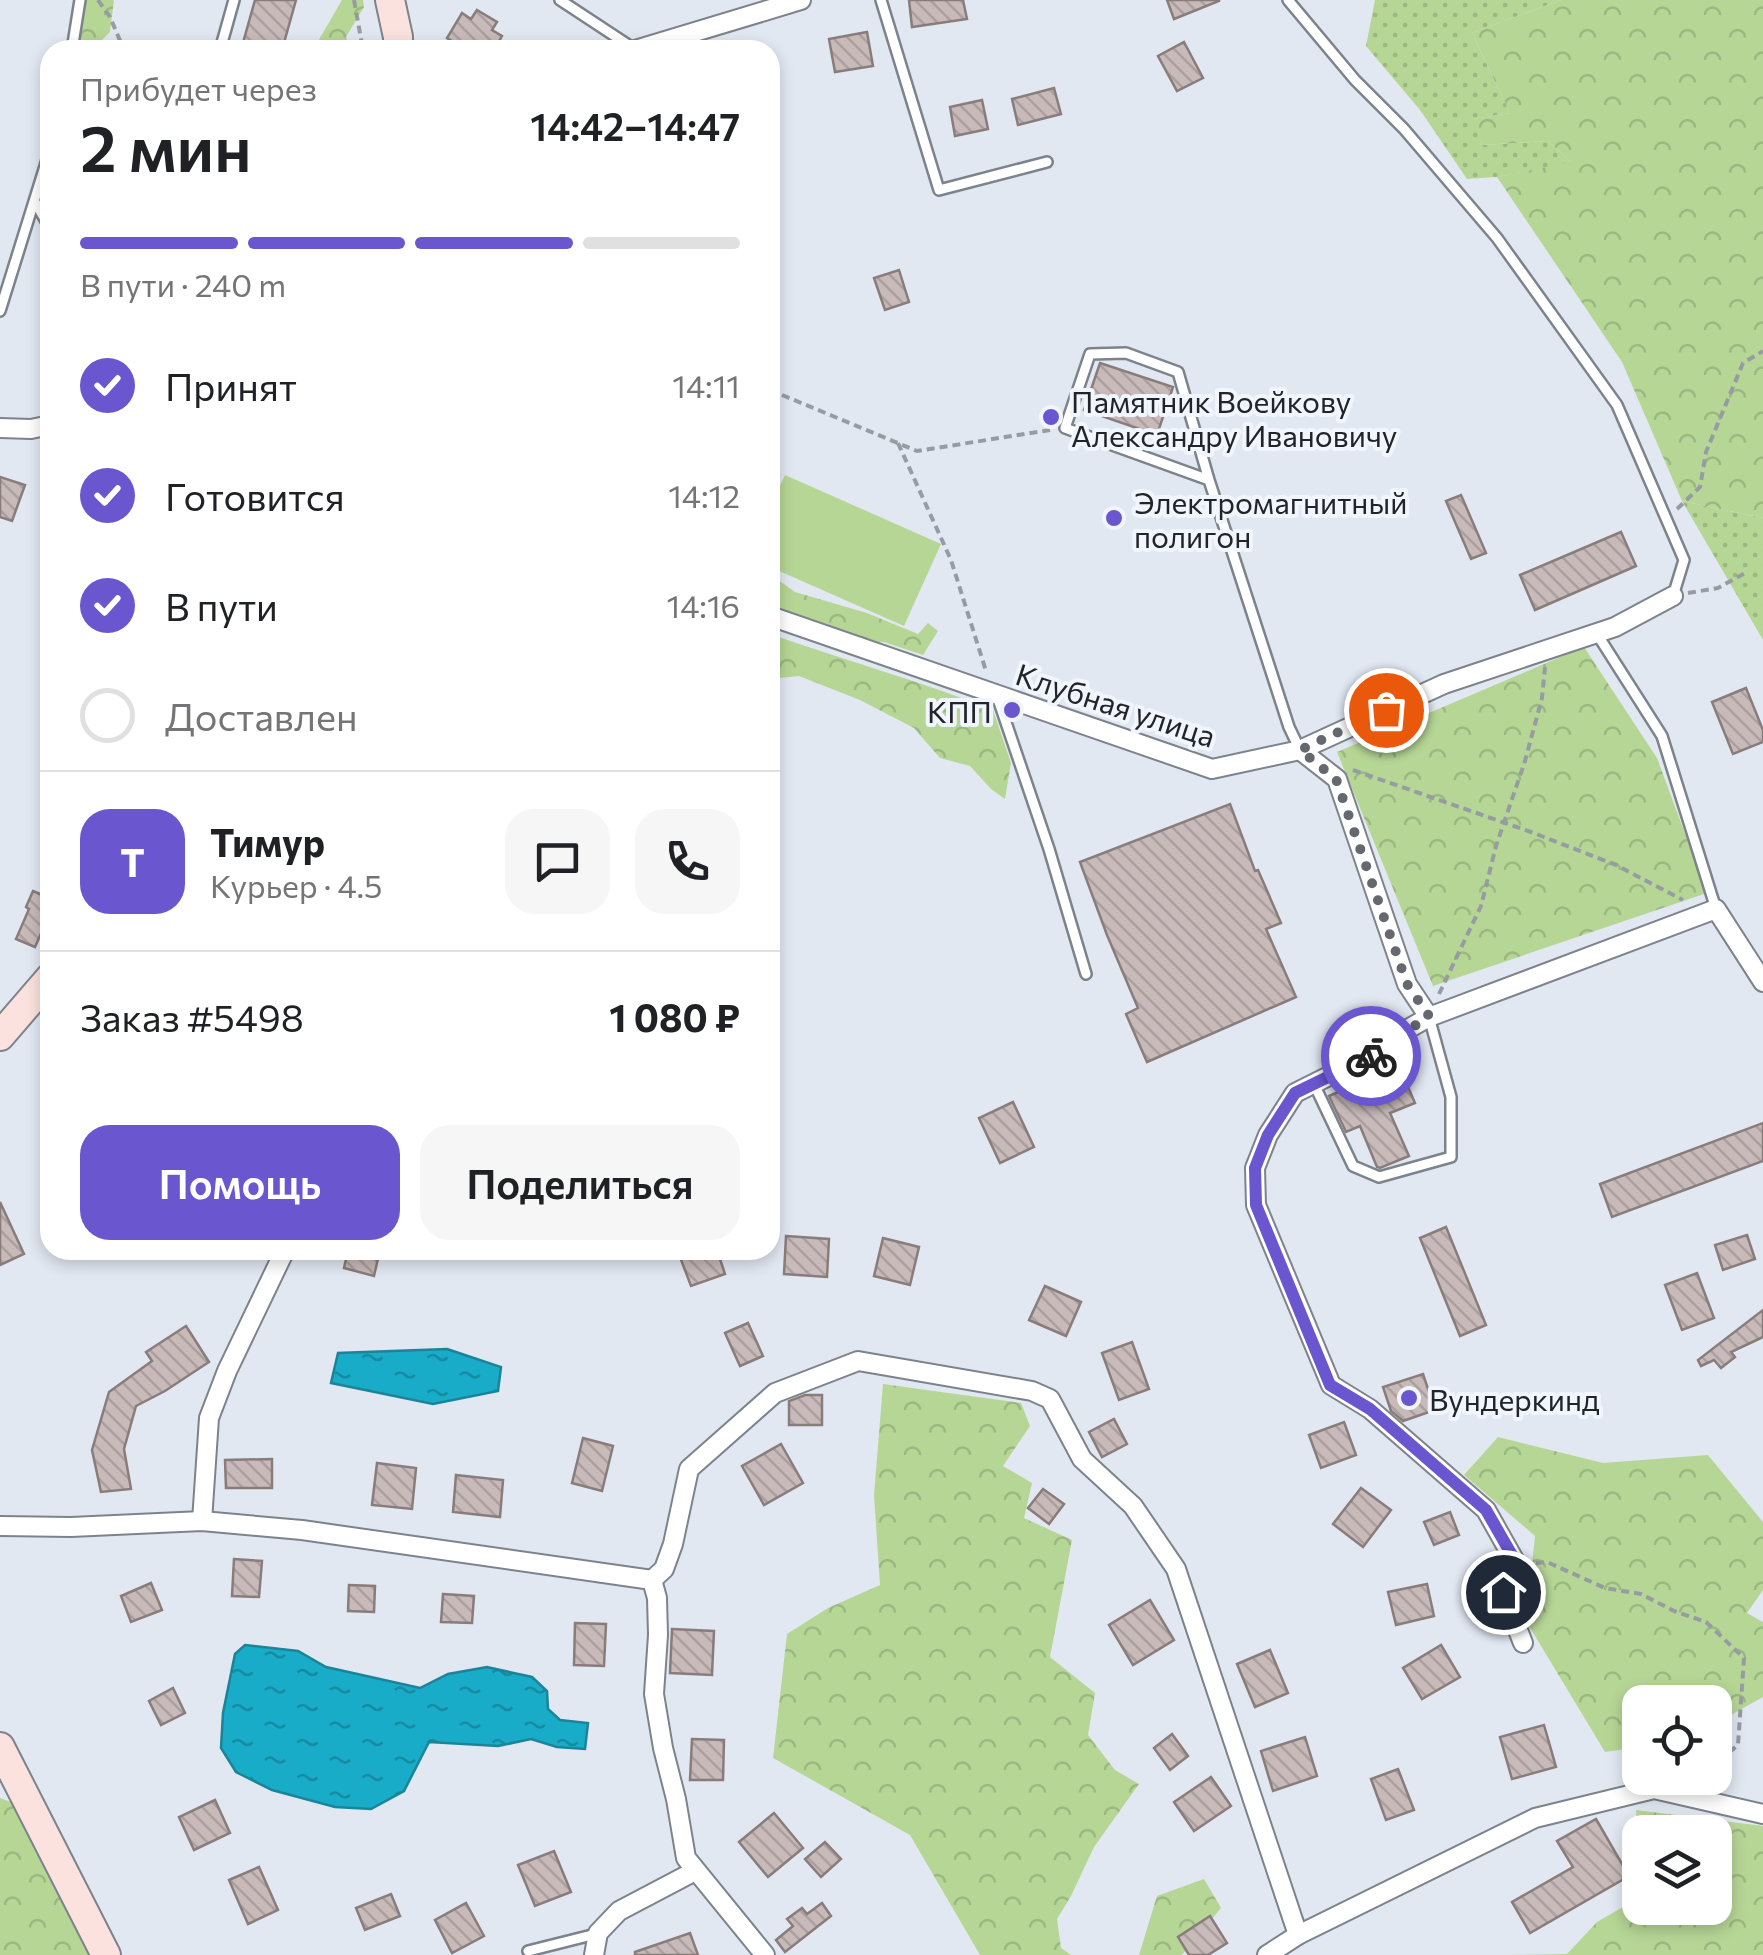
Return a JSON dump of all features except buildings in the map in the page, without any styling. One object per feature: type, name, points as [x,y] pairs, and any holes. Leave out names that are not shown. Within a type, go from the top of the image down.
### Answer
[{"type":"street","points":[[390,0],[398,40]]},
{"type":"street","points":[[673,40],[801,0]]},
{"type":"street","points":[[0,428],[40,427]]},
{"type":"street","name":"Клубная улица","points":[[780,620],[1212,768],[1300,750],[1444,684],[1615,626],[1673,596]]},
{"type":"street","points":[[1300,750],[1336,779],[1407,984],[1429,1016]]},
{"type":"street","points":[[1524,1643],[1503,1592],[1517,1564],[1486,1510],[1370,1409],[1330,1385],[1256,1205],[1255,1168],[1268,1135],[1295,1093],[1375,1053],[1429,1016],[1716,909],[1763,982]]},
{"type":"street","points":[[0,1036],[40,990]]},
{"type":"street","points":[[202,1521],[209,1418],[280,1260]]},
{"type":"street","points":[[652,1580],[664,1569],[673,1544],[689,1469],[776,1393],[858,1361],[1032,1391],[1050,1398],[1082,1459],[1132,1506],[1176,1569],[1298,1935]]},
{"type":"street","points":[[0,1526],[72,1528],[202,1521],[302,1530],[652,1580]]},
{"type":"street","points":[[652,1580],[657,1598],[658,1635],[654,1694],[686,1858],[765,1955]]},
{"type":"street","points":[[0,1747],[106,1955]]},
{"type":"street","points":[[1267,1955],[1298,1935],[1535,1818],[1654,1789],[1763,1814]]},
{"type":"street","points":[[594,1955],[598,1933],[619,1911],[695,1871]]},
{"type":"lane","points":[[74,40],[80,0]]},
{"type":"lane","points":[[223,40],[234,0]]},
{"type":"lane","points":[[560,0],[629,40]]},
{"type":"lane","points":[[881,0],[939,190],[1047,162]]},
{"type":"lane","points":[[1288,0],[1508,253],[1617,405],[1684,560],[1673,596]]},
{"type":"lane","points":[[0,311],[40,185]]},
{"type":"lane","points":[[35,202],[40,211]]},
{"type":"lane","points":[[1209,480],[1065,428],[1090,354],[1126,353],[1178,372],[1209,480],[1289,727],[1300,750]]},
{"type":"lane","points":[[1596,633],[1662,736],[1716,909]]},
{"type":"lane","points":[[997,694],[1086,974]]},
{"type":"lane","points":[[1314,1084],[1352,1166],[1379,1177],[1451,1157],[1451,1098],[1429,1016]]},
{"type":"lane","points":[[528,1951],[598,1933]]},
{"type":"path","points":[[98,0],[120,40]]},
{"type":"path","points":[[354,0],[362,40]]},
{"type":"path","points":[[1666,519],[1700,487],[1706,452],[1743,363],[1763,351]]},
{"type":"path","points":[[780,394],[917,450],[1065,428]]},
{"type":"path","points":[[897,442],[951,560],[982,663],[997,694]]},
{"type":"path","points":[[1673,596],[1718,588],[1746,574]]},
{"type":"path","points":[[1429,1016],[1481,906],[1542,698],[1546,650]]},
{"type":"path","points":[[1344,766],[1616,865],[1683,900],[1716,909]]},
{"type":"path","points":[[1517,1564],[1547,1562],[1605,1588],[1641,1594],[1674,1612],[1706,1622],[1744,1658],[1738,1745],[1732,1750]]},
{"type":"green space","points":[[86,0],[114,0],[110,32],[102,40],[79,40]]},
{"type":"green space","points":[[342,0],[363,0],[364,7],[347,40],[319,40]]},
{"type":"green space","points":[[1375,0],[1561,0],[1472,33],[1510,113],[1474,119],[1482,145],[1548,141],[1572,163],[1467,179],[1420,110],[1366,46]]},
{"type":"green space","points":[[1561,0],[1763,0],[1763,518],[1682,501],[1622,362],[1497,177],[1571,162],[1548,141],[1482,145],[1473,119],[1510,113],[1472,33]]},
{"type":"green space","points":[[785,475],[941,544],[904,626],[780,571],[780,486]]},
{"type":"green space","points":[[1682,501],[1763,518],[1763,640]]},
{"type":"green space","points":[[780,581],[795,592],[867,613],[918,634],[928,623],[938,631],[923,655],[884,642],[862,642],[780,608]]},
{"type":"green space","points":[[780,637],[993,710],[1011,763],[1005,799],[970,766],[940,758],[914,728],[860,700],[799,676],[780,678]]},
{"type":"green space","points":[[1584,647],[1657,758],[1707,893],[1433,986],[1337,752]]},
{"type":"green space","points":[[883,1384],[1021,1403],[1030,1426],[1003,1466],[1032,1483],[1024,1518],[1072,1540],[1050,1657],[1095,1693],[1088,1735],[1115,1770],[1139,1784],[1094,1847],[1057,1919],[1061,1948],[1071,1955],[980,1955],[910,1835],[773,1758],[787,1634],[828,1608],[880,1585],[874,1495]]},
{"type":"green space","points":[[1498,1437],[1603,1463],[1708,1455],[1763,1522],[1763,1590],[1747,1613],[1763,1622],[1763,1697],[1732,1714],[1732,1685],[1622,1685],[1622,1750],[1605,1752],[1526,1621],[1535,1536],[1464,1475]]},
{"type":"green space","points":[[0,1798],[11,1802],[96,1955],[0,1955]]},
{"type":"green space","points":[[1636,1810],[1676,1815],[1636,1815]]},
{"type":"green space","points":[[1732,1822],[1763,1826],[1763,1955],[1503,1955],[1567,1954],[1597,1922],[1622,1907],[1622,1925],[1732,1925]]},
{"type":"green space","points":[[1204,1879],[1221,1908],[1182,1955],[1139,1955],[1157,1896]]},
{"type":"water","points":[[447,1349],[501,1367],[498,1391],[433,1404],[331,1383],[338,1353]]},
{"type":"water","points":[[245,1645],[298,1651],[326,1667],[420,1688],[448,1674],[487,1667],[532,1677],[547,1691],[548,1709],[560,1720],[588,1723],[585,1749],[557,1747],[531,1739],[498,1746],[429,1742],[404,1791],[371,1809],[335,1807],[272,1790],[236,1772],[221,1748],[223,1713],[235,1654]]},
{"type":"way so far","points":[[1371,1056],[1429,1016],[1407,984],[1336,779],[1300,750],[1386,710]]},
{"type":"place","name":"Памятник Воейкову Александру Ивановичу","points":[[1051,417]]},
{"type":"place","name":"Электромагнитный полигон","points":[[1114,518]]},
{"type":"place","name":"КПП","points":[[1012,710]]},
{"type":"place","name":"Вундеркинд","points":[[1409,1398]]},
{"type":"route","points":[[1371,1056],[1295,1093],[1268,1135],[1255,1168],[1256,1205],[1330,1385],[1370,1409],[1486,1510],[1517,1564],[1503,1592]]}]
